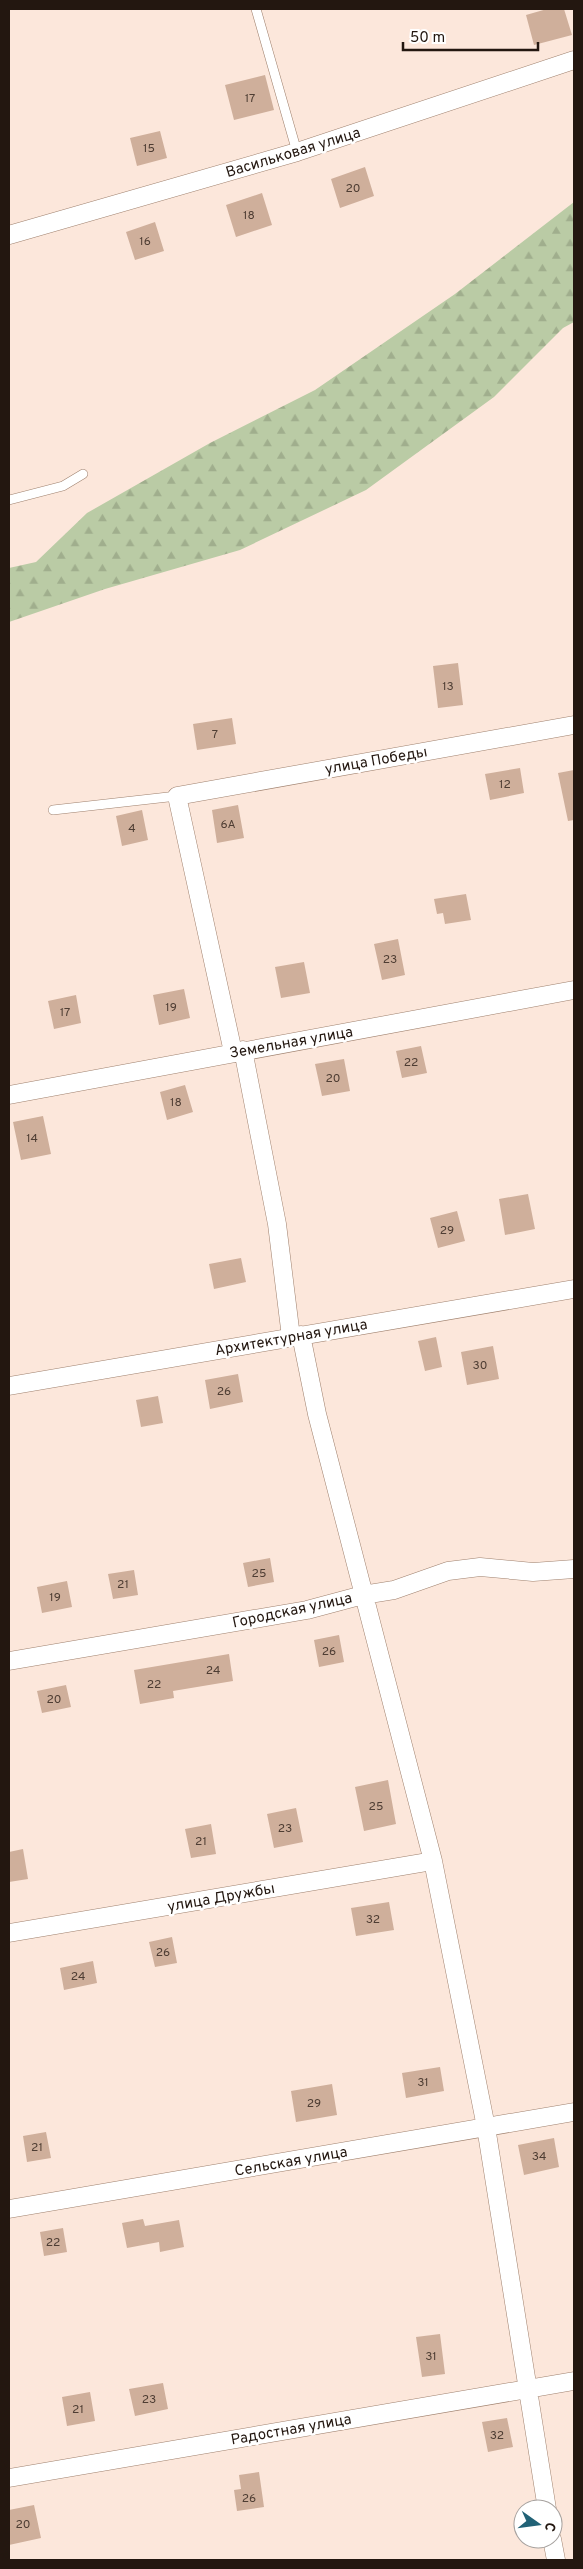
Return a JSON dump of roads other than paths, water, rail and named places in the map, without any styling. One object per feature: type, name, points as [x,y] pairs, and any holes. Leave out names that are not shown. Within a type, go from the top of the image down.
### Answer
[{"type":"street","name":"Васильковая улица","points":[[9,235],[297,152],[574,60]]},
{"type":"street","name":"улица Победы","points":[[177,796],[574,725]]},
{"type":"street","points":[[177,796],[238,1051],[276,1224],[296,1336],[433,1861],[486,2127],[546,2499]]},
{"type":"street","name":"Земельная улица","points":[[9,1095],[574,990]]},
{"type":"street","name":"Архитектурная улица","points":[[9,1386],[574,1289]]},
{"type":"street","name":"Городская улица","points":[[9,1661],[307,1610],[363,1595],[394,1590],[448,1571],[480,1568],[533,1572],[574,1569]]},
{"type":"street","name":"улица Дружбы","points":[[9,1933],[433,1861]]},
{"type":"street","name":"Сельская улица","points":[[9,2209],[574,2112]]},
{"type":"street","name":"Радостная улица","points":[[9,2478],[574,2381]]},
{"type":"lane","points":[[256,9],[297,152]]},
{"type":"lane","points":[[9,500],[63,486],[83,474]]},
{"type":"lane","points":[[53,810],[177,796]]}]
